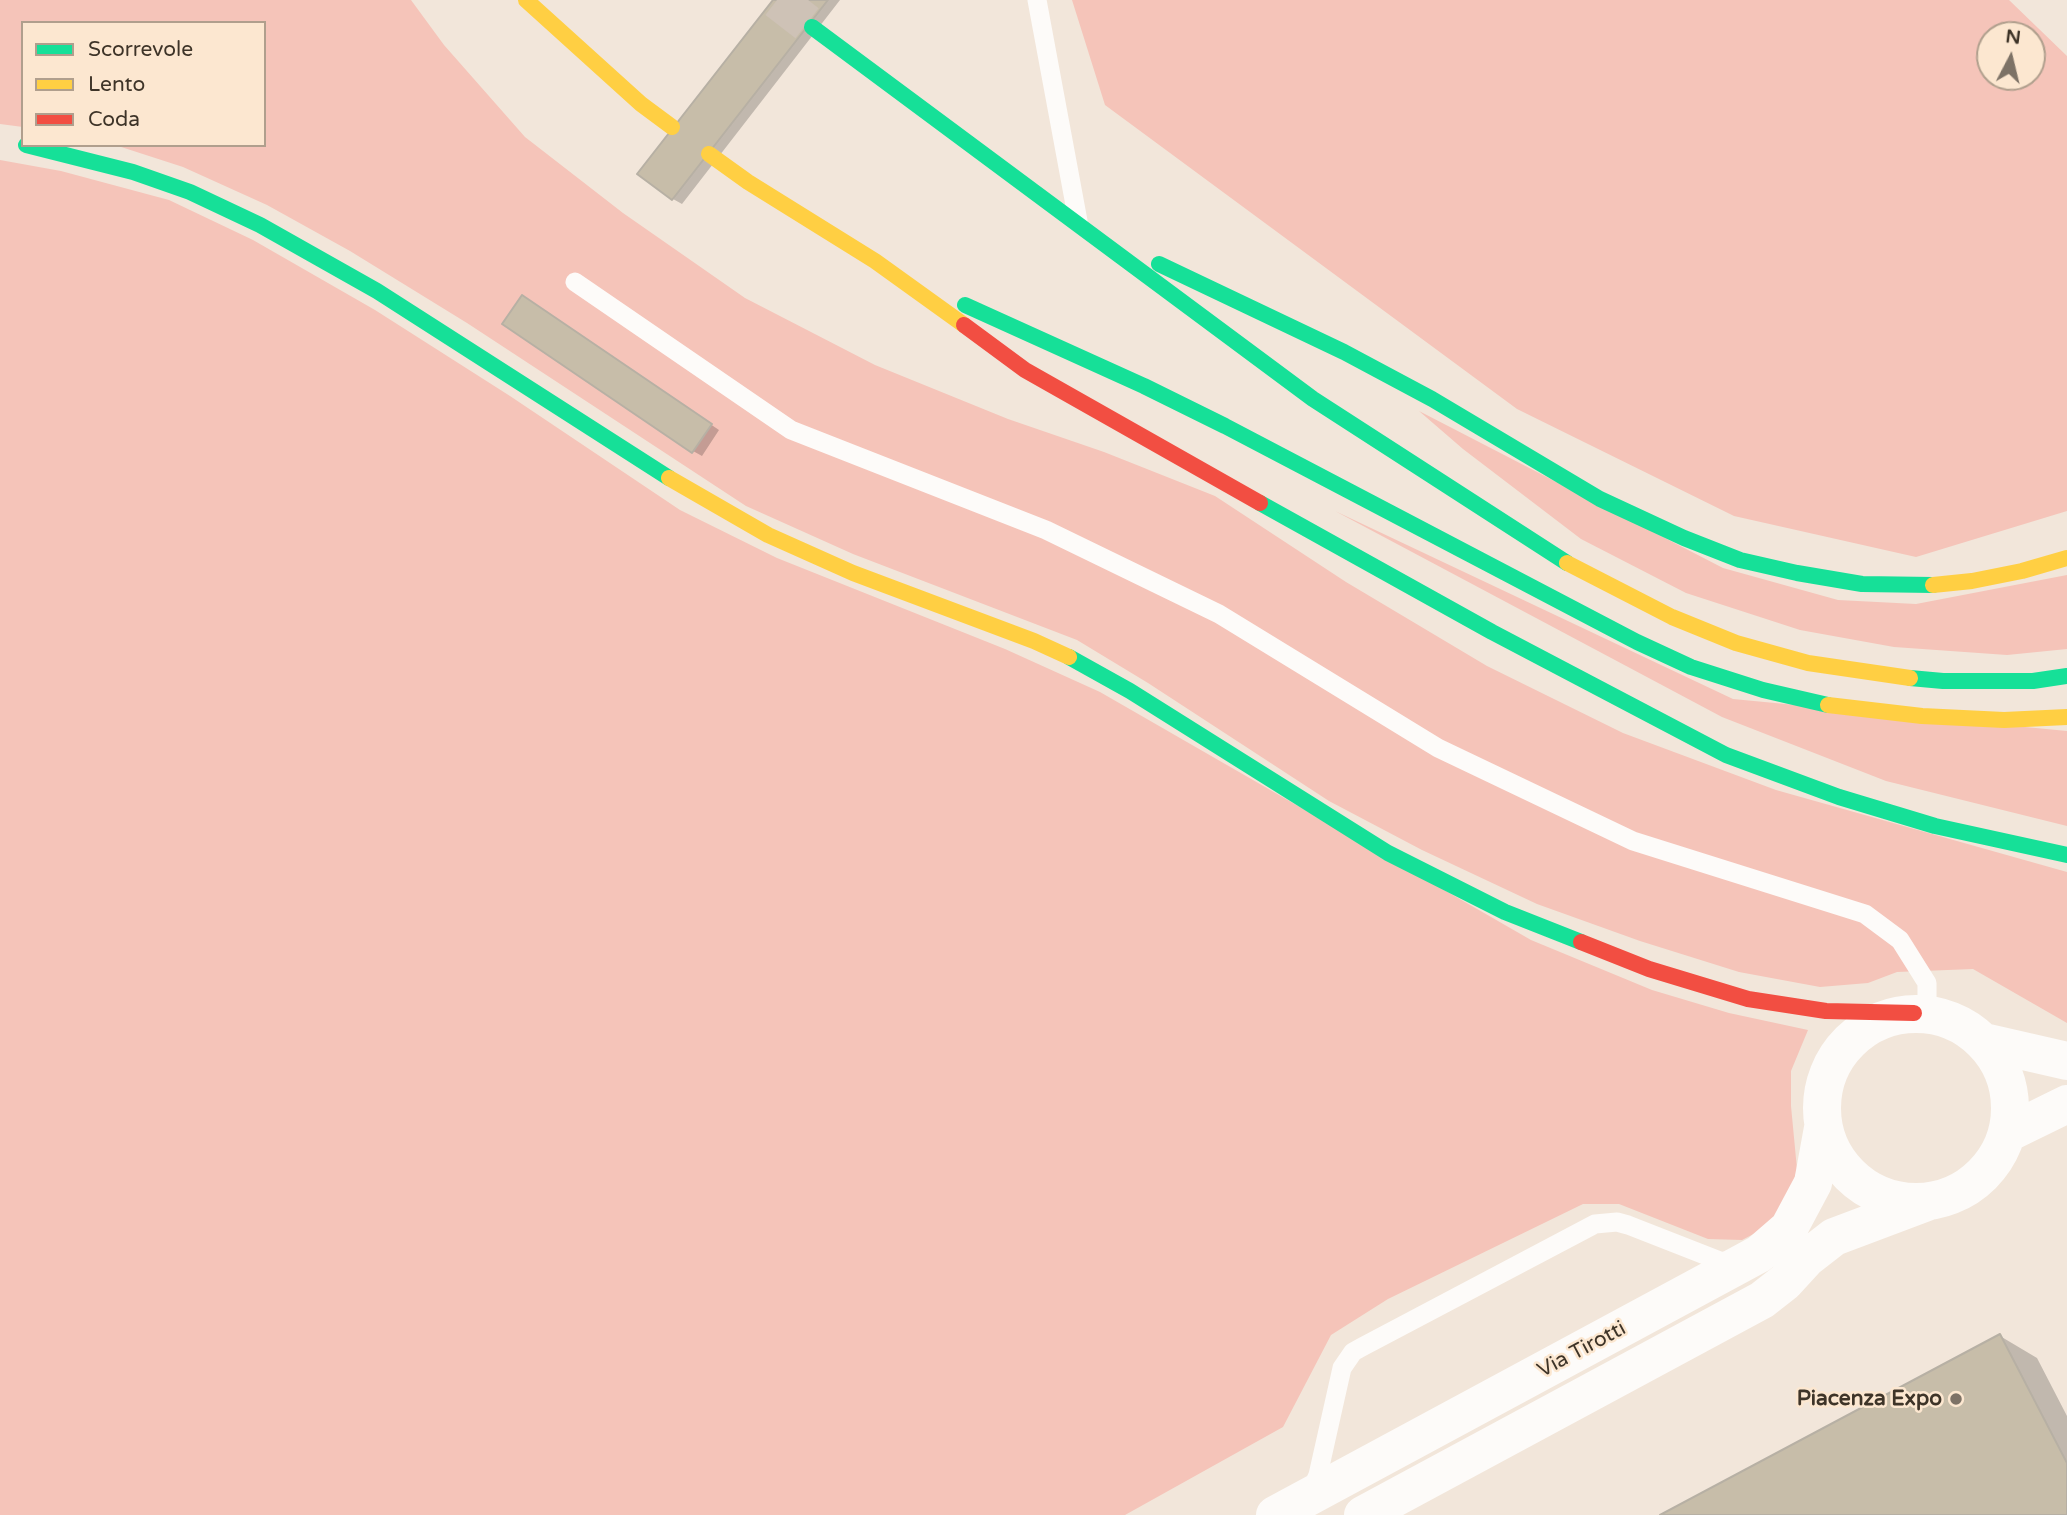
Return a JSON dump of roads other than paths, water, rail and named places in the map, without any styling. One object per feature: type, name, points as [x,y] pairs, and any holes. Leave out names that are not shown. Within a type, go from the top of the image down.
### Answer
[{"type":"highway","points":[[526,0],[641,104],[672,127]]},
{"type":"highway","points":[[812,27],[1312,399],[1563,561],[1672,617],[1736,643],[1808,663],[1943,681],[2033,681],[2067,676]]},
{"type":"highway","points":[[32,147],[133,172],[190,192],[260,225],[377,291],[695,495],[768,535],[853,573],[1034,641],[1079,662],[1130,691],[1388,853],[1505,912],[1649,969],[1748,999],[1826,1011],[1920,1014]]},
{"type":"highway","points":[[709,155],[748,183],[875,261],[1026,370],[1492,632],[1726,755],[1839,797],[1935,826],[2067,855]]},
{"type":"highway","points":[[1079,226],[1344,352],[1432,399],[1600,499],[1684,538],[1741,559],[1797,573],[1862,584],[1920,586],[2009,574],[2067,558]]},
{"type":"highway","points":[[875,261],[1214,420],[1637,642],[1691,667],[1763,690],[1842,708],[2004,720],[2067,717]]},
{"type":"street","points":[[1920,1014],[1940,1017],[1965,1027],[1984,1042],[1999,1061],[2008,1084],[2011,1109],[2008,1133],[1997,1159],[1978,1180],[1955,1195],[1927,1202],[1899,1202],[1873,1193],[1850,1176],[1832,1154],[1823,1128],[1821,1104],[1825,1081],[1834,1059],[1849,1040],[1868,1026],[1890,1017],[1920,1014]]},
{"type":"street","points":[[1984,1042],[2067,1061]]},
{"type":"street","points":[[2008,1133],[2067,1104]]},
{"type":"street","name":"Via Tirotti","points":[[1286,1509],[1759,1254],[1789,1228],[1813,1184],[1823,1128]]},
{"type":"street","name":"Via Tirotti","points":[[1363,1515],[1762,1300],[1775,1292],[1814,1252],[1834,1237],[1927,1202]]},
{"type":"lane","points":[[1037,0],[1079,226]]},
{"type":"lane","points":[[575,282],[791,430],[1046,530],[1207,608],[1438,748],[1633,841],[1865,914],[1900,940],[1927,983],[1920,1014]]},
{"type":"lane","points":[[1286,1509],[1311,1491],[1318,1475],[1342,1368],[1347,1359],[1362,1347],[1595,1224],[1617,1222],[1628,1225],[1720,1261],[1740,1261],[1759,1254]]},
{"type":"tunnel","points":[[777,0],[812,27]]},
{"type":"place","name":"Piacenza Expo","points":[[1956,1399]]}]
